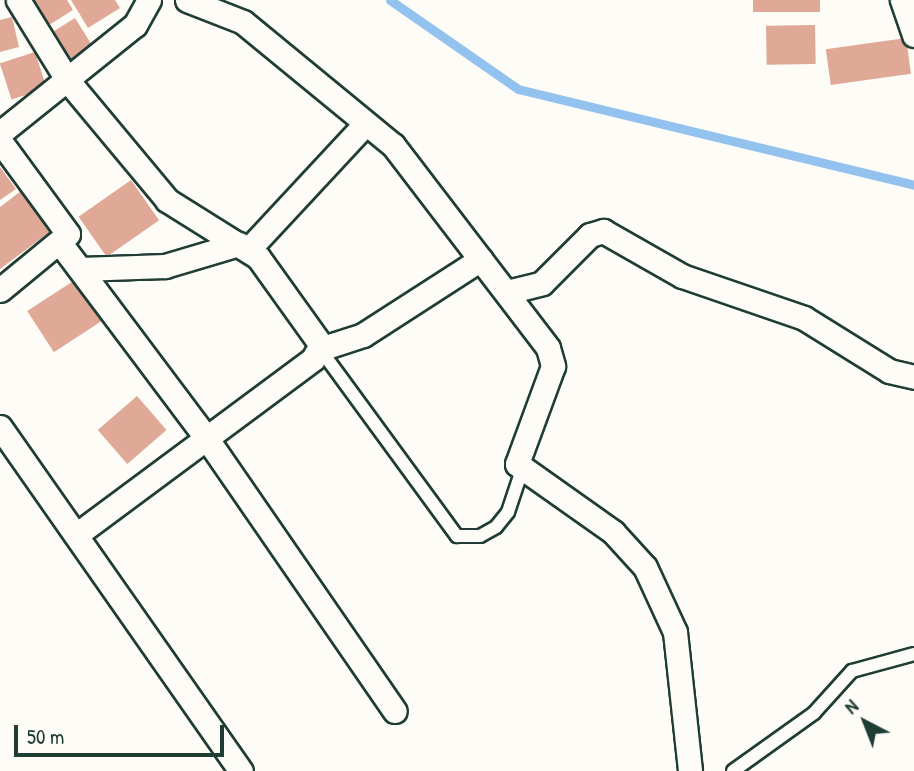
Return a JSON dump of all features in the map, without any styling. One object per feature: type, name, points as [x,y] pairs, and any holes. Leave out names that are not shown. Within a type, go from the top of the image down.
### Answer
[{"type":"street","points":[[18,0],[68,81],[171,205],[244,247],[318,337],[320,349]]},
{"type":"street","points":[[0,134],[135,26],[149,0]]},
{"type":"street","points":[[187,0],[243,22],[413,167],[507,292],[553,359],[518,460],[522,470],[613,531],[650,575],[675,632],[690,771]]},
{"type":"street","points":[[902,0],[914,35]]},
{"type":"street","points":[[80,269],[165,266],[244,247],[365,124]]},
{"type":"street","points":[[0,141],[68,234],[0,290]]},
{"type":"street","points":[[507,292],[542,283],[590,235],[603,230],[672,272],[804,318],[889,371],[914,377]]},
{"type":"street","points":[[60,243],[205,436],[395,711]]},
{"type":"street","points":[[76,535],[205,436],[313,359],[320,349],[363,335],[481,259]]},
{"type":"street","points":[[0,428],[242,771]]},
{"type":"lane","points":[[320,349],[457,536],[480,536],[496,527],[508,512],[522,470]]},
{"type":"lane","points":[[733,771],[814,713],[852,671],[914,654]]},
{"type":"building","points":[[34,0],[67,0],[73,10],[41,30],[26,5]]},
{"type":"building","points":[[71,0],[115,0],[120,8],[88,28]]},
{"type":"building","points":[[753,0],[820,0],[820,12],[753,12]]},
{"type":"building","points":[[12,17],[19,47],[0,52],[0,20]]},
{"type":"building","points":[[75,18],[97,53],[66,72],[44,37]]},
{"type":"building","points":[[815,25],[816,64],[767,65],[766,26]]},
{"type":"building","points":[[906,38],[911,74],[831,85],[826,49]]},
{"type":"building","points":[[35,52],[47,88],[12,100],[0,63]]},
{"type":"building","points":[[0,167],[16,189],[0,200]]},
{"type":"building","points":[[131,180],[159,220],[107,257],[79,217]]},
{"type":"building","points":[[25,188],[55,228],[0,269],[0,207]]},
{"type":"building","points":[[75,280],[102,321],[54,352],[27,311]]},
{"type":"building","points":[[137,396],[167,430],[127,464],[98,430]]},
{"type":"waterway","points":[[390,0],[518,89],[914,185]]}]
